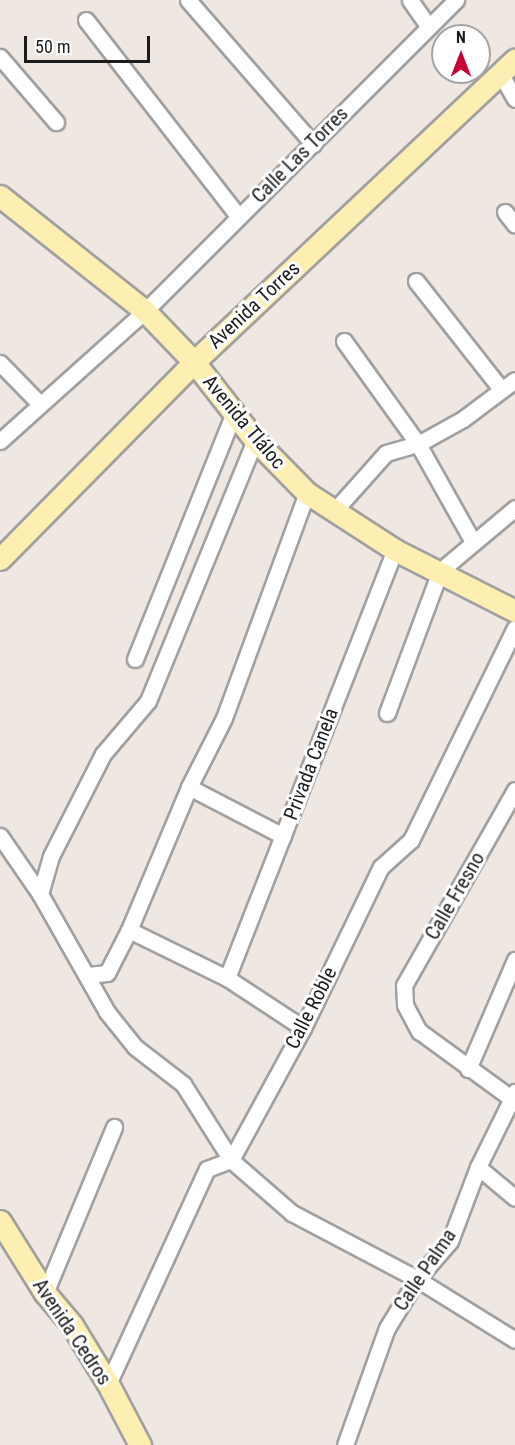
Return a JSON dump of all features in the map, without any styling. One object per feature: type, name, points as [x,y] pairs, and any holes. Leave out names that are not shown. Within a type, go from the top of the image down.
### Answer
[{"type":"main road","name":"Avenida Torres","points":[[0,559],[194,362],[508,66]]},
{"type":"main road","name":"Avenida Tláloc","points":[[0,196],[145,311],[194,362],[255,440],[308,493],[395,550],[515,611]]},
{"type":"main road","name":"Avenida Cedros","points":[[0,1221],[45,1293],[72,1324],[108,1384],[140,1445]]},
{"type":"street","points":[[188,0],[313,144]]},
{"type":"street","points":[[410,0],[428,26]]},
{"type":"street","name":"Calle Las Torres","points":[[0,441],[145,311],[456,0]]},
{"type":"street","points":[[86,20],[238,216]]},
{"type":"street","points":[[0,57],[56,122]]},
{"type":"street","points":[[508,66],[515,99]]},
{"type":"street","points":[[505,212],[515,225]]},
{"type":"street","points":[[416,281],[501,389]]},
{"type":"street","points":[[344,341],[418,444],[473,542]]},
{"type":"street","points":[[0,363],[39,404]]},
{"type":"street","points":[[334,510],[386,453],[418,444],[464,419],[515,380]]},
{"type":"street","points":[[135,659],[234,414]]},
{"type":"street","points":[[40,894],[51,856],[103,754],[148,701],[255,440]]},
{"type":"street","points":[[88,975],[107,973],[129,930],[189,787],[224,718],[308,493]]},
{"type":"street","points":[[387,713],[440,572],[515,508]]},
{"type":"street","name":"Privada Canela","points":[[227,978],[395,550]]},
{"type":"street","name":"Calle Roble","points":[[231,1160],[303,1028],[381,867],[411,840],[515,628]]},
{"type":"street","points":[[189,787],[283,836]]},
{"type":"street","name":"Calle Fresno","points":[[468,1069],[419,1031],[405,1005],[404,985],[515,790]]},
{"type":"street","points":[[0,836],[40,894],[88,975],[99,1001],[135,1047],[183,1084],[231,1160],[292,1213],[417,1279],[515,1340]]},
{"type":"street","points":[[129,930],[227,978],[303,1028]]},
{"type":"street","points":[[514,1097],[468,1069],[515,960]]},
{"type":"street","name":"Calle Palma","points":[[345,1445],[387,1328],[417,1279],[450,1241],[478,1167],[514,1097]]},
{"type":"street","points":[[45,1293],[114,1127]]},
{"type":"street","points":[[108,1384],[207,1169],[231,1160]]},
{"type":"street","points":[[478,1167],[515,1198]]}]
